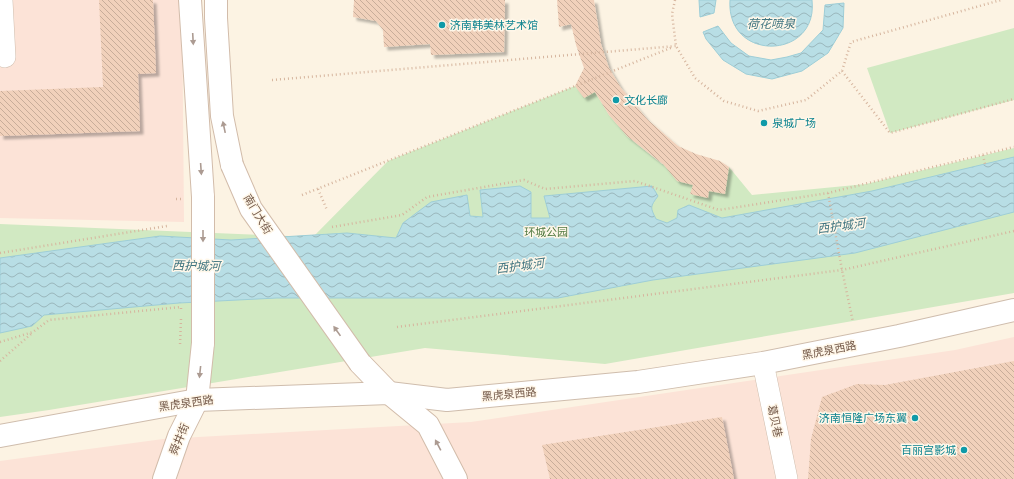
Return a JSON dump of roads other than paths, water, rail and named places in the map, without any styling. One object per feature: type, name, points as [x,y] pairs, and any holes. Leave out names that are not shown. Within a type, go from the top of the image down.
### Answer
[{"type":"main road","points":[[190,0],[203,197],[203,343],[197,400]]},
{"type":"main road","name":"南门大街","points":[[216,0],[222,116],[232,165],[251,209],[360,362],[389,393],[428,425],[456,479]]},
{"type":"main road","name":"黑虎泉西路","points":[[0,436],[197,400],[389,393],[447,400],[638,382],[763,363],[899,336],[1014,310]]},
{"type":"main road","name":"舜井街","points":[[164,479],[179,436],[197,400]]},
{"type":"street","points":[[2,0],[5,57]]},
{"type":"street","name":"葛贝巷","points":[[763,363],[786,479]]},
{"type":"water","points":[[699,0],[716,0],[714,13],[700,17]]},
{"type":"water","name":"荷花喷泉","points":[[730,0],[812,0],[810,20],[802,34],[788,43],[772,46],[756,44],[742,35],[733,21]]},
{"type":"water","points":[[844,3],[843,28],[828,53],[802,71],[772,79],[746,74],[723,60],[706,39],[703,32],[718,26],[731,43],[749,56],[771,60],[787,57],[801,53],[823,30],[825,5]]},
{"type":"water","name":"西护城河","points":[[1014,157],[1014,212],[855,253],[653,280],[558,298],[277,298],[179,303],[44,315],[32,326],[0,333],[0,258],[160,236],[231,240],[347,233],[396,238],[403,223],[431,202],[467,195],[470,216],[483,217],[480,190],[520,186],[531,192],[531,218],[550,218],[544,196],[652,186],[658,196],[652,207],[656,219],[667,223],[677,218],[678,210],[689,205],[722,218],[872,191]]},
{"type":"place","name":"济南韩美林艺术馆","points":[[442,25]]},
{"type":"place","name":"文化长廊","points":[[616,100]]},
{"type":"place","name":"泉城广场","points":[[764,123]]},
{"type":"place","name":"济南恒隆广场东翼","points":[[915,418]]},
{"type":"place","name":"百丽宫影城","points":[[964,450]]},
{"type":"park label","name":"环城公园","points":[[546,232]]}]
